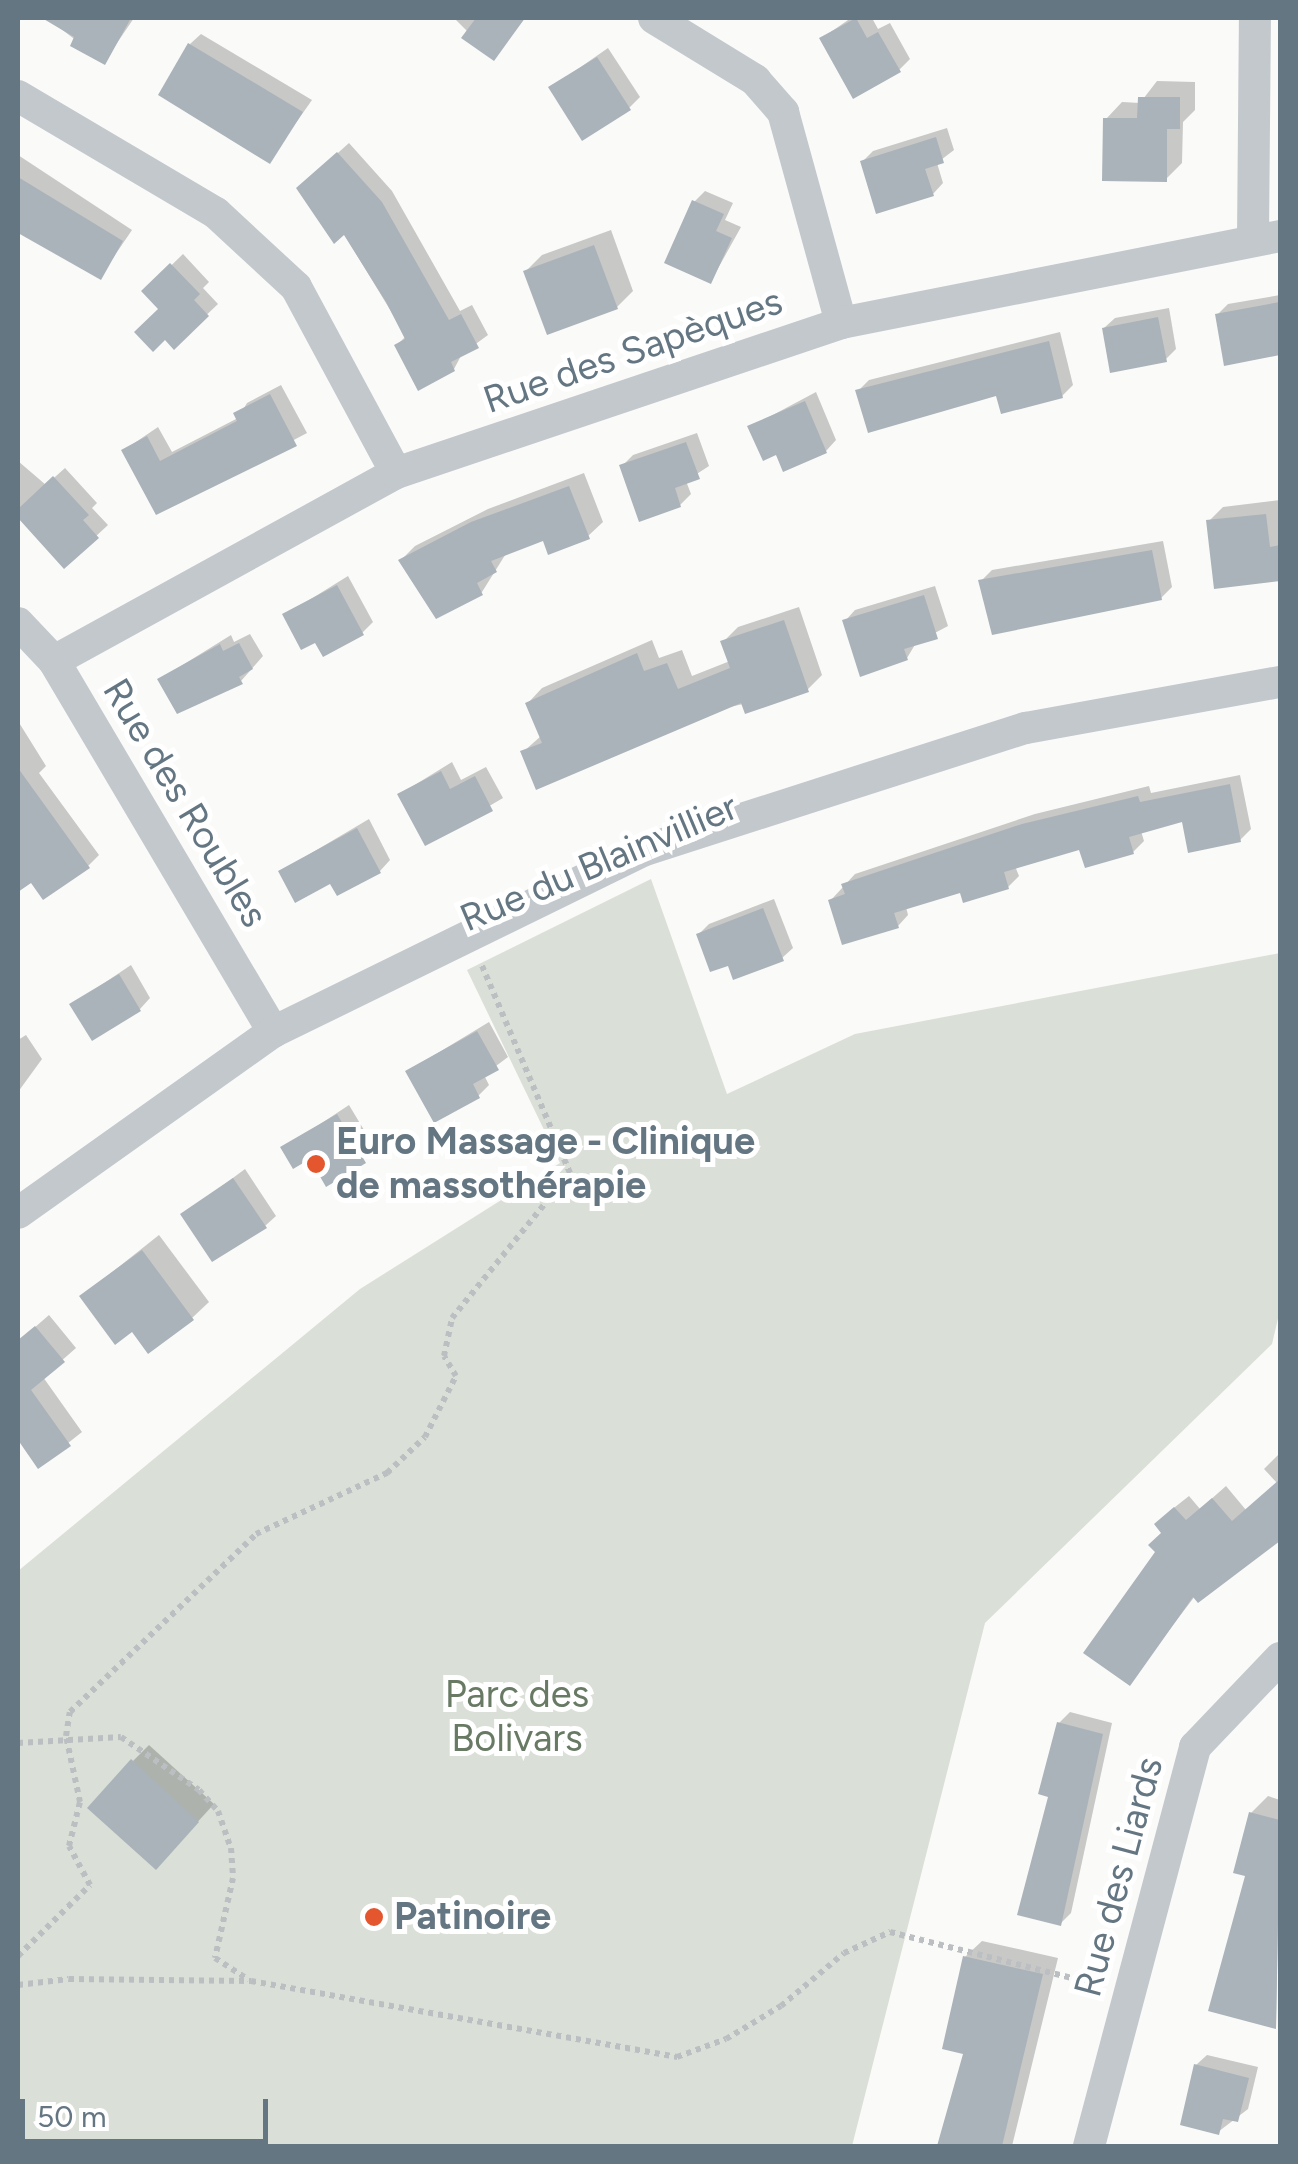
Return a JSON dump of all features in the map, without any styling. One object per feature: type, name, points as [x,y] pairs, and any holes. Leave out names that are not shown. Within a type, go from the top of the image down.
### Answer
[{"type":"street","points":[[654,18],[755,80],[783,112],[840,323]]},
{"type":"street","points":[[1255,18],[1267,237]]},
{"type":"street","points":[[18,96],[216,214],[296,287],[396,473]]},
{"type":"street","name":"Rue des Sapèques","points":[[54,661],[396,473],[840,323],[1267,237]]},
{"type":"street","name":"Rue des Roubles","points":[[18,623],[54,661],[273,1032]]},
{"type":"street","name":"Rue du Blainvillier","points":[[18,1213],[273,1032],[644,850],[1026,728],[1280,682]]},
{"type":"street","name":"Rue des Liards","points":[[1089,2146],[1195,1747],[1280,1658]]},
{"type":"path","name":"Rue du Blainvillier","points":[[466,963],[490,951]]},
{"type":"path","points":[[18,1956],[90,1885],[69,1846],[80,1802],[66,1736],[70,1712],[256,1534],[388,1473],[424,1437],[456,1376],[444,1356],[452,1318],[570,1173],[478,956]]},
{"type":"path","points":[[18,1743],[66,1736],[122,1736],[218,1811],[233,1878],[216,1958],[251,1981]]},
{"type":"path","points":[[18,1985],[107,1978],[251,1981],[677,2057],[726,2039],[781,2006],[844,1953],[890,1932],[1130,1993]]},
{"type":"green space","name":"Parc des Bolivars","points":[[651,879],[727,1094],[855,1034],[1280,953],[1280,1310],[1272,1344],[985,1623],[852,2146],[18,2146],[18,1571],[360,1289],[560,1163],[467,970]]},
{"type":"building","points":[[42,18],[131,18],[105,65],[70,46],[74,37]]},
{"type":"building","points":[[476,18],[525,18],[494,61],[461,38]]},
{"type":"building","points":[[856,18],[867,38],[878,32],[901,72],[853,99],[819,38]]},
{"type":"building","points":[[188,43],[303,112],[270,164],[158,95]]},
{"type":"building","points":[[597,57],[631,110],[582,141],[548,87]]},
{"type":"building","points":[[1138,97],[1180,97],[1180,129],[1167,129],[1167,182],[1102,181],[1103,118],[1137,118]]},
{"type":"building","points":[[936,137],[944,163],[925,169],[934,196],[876,214],[860,161]]},
{"type":"building","points":[[337,152],[382,202],[449,320],[461,314],[479,348],[451,362],[455,371],[418,391],[394,345],[405,339],[386,302],[344,235],[334,244],[296,188]]},
{"type":"building","points":[[18,177],[123,241],[101,280],[18,233]]},
{"type":"building","points":[[692,200],[724,214],[716,231],[732,238],[711,284],[664,263]]},
{"type":"building","points":[[594,245],[618,309],[547,335],[523,271]]},
{"type":"building","points":[[170,263],[200,294],[194,300],[209,316],[174,350],[165,340],[153,352],[134,332],[158,309],[141,291]]},
{"type":"building","points":[[1280,302],[1280,355],[1224,366],[1215,314]]},
{"type":"building","points":[[1158,317],[1167,362],[1110,373],[1102,328]]},
{"type":"building","points":[[1049,341],[1063,398],[1001,414],[996,396],[868,433],[855,390]]},
{"type":"building","points":[[270,394],[297,446],[156,515],[121,450],[147,436],[160,461],[237,421],[233,413]]},
{"type":"building","points":[[805,401],[827,453],[783,472],[776,455],[763,461],[747,426]]},
{"type":"building","points":[[686,442],[700,479],[675,488],[681,507],[639,522],[619,465]]},
{"type":"building","points":[[53,476],[89,515],[83,520],[99,538],[64,569],[18,518],[18,509]]},
{"type":"building","points":[[569,486],[590,539],[548,555],[543,541],[491,561],[497,572],[477,583],[483,595],[436,619],[398,560],[471,522]]},
{"type":"building","points":[[1266,514],[1270,547],[1280,545],[1280,581],[1214,589],[1206,520]]},
{"type":"building","points":[[1152,550],[1162,600],[992,635],[978,580]]},
{"type":"building","points":[[337,585],[364,635],[323,657],[315,643],[301,650],[282,614]]},
{"type":"building","points":[[924,595],[938,639],[904,649],[908,660],[860,677],[842,620]]},
{"type":"building","points":[[784,620],[809,692],[745,714],[741,703],[536,790],[520,751],[542,743],[525,703],[637,653],[644,671],[667,663],[678,689],[730,668],[720,641]]},
{"type":"building","points":[[239,643],[253,669],[239,677],[243,684],[177,714],[157,679],[220,644],[223,651]]},
{"type":"building","points":[[18,768],[90,868],[43,900],[31,883],[18,892]]},
{"type":"building","points":[[441,771],[450,789],[475,776],[493,811],[425,846],[397,794]]},
{"type":"building","points":[[1230,784],[1241,842],[1188,853],[1182,822],[1129,837],[1134,854],[1085,868],[1079,850],[1004,872],[1009,889],[963,903],[960,893],[894,913],[899,928],[842,945],[828,900],[845,894],[841,884],[1022,824],[1138,796],[1140,802]]},
{"type":"building","points":[[357,828],[381,873],[337,896],[330,884],[295,903],[278,871]]},
{"type":"building","points":[[763,908],[784,961],[733,980],[728,966],[710,972],[696,934]]},
{"type":"building","points":[[119,974],[141,1011],[92,1041],[69,1004]]},
{"type":"building","points":[[477,1031],[499,1070],[473,1084],[480,1098],[434,1123],[405,1071]]},
{"type":"building","points":[[337,1114],[366,1163],[326,1187],[310,1159],[293,1169],[280,1147]]},
{"type":"building","points":[[233,1178],[267,1228],[212,1262],[180,1214]]},
{"type":"building","points":[[142,1250],[194,1320],[148,1354],[132,1332],[115,1345],[79,1296]]},
{"type":"building","points":[[35,1326],[65,1362],[31,1390],[71,1446],[38,1469],[18,1440],[18,1340]]},
{"type":"building","points":[[1280,1479],[1280,1541],[1198,1603],[1193,1597],[1130,1686],[1083,1653],[1155,1552],[1148,1545],[1161,1533],[1154,1524],[1174,1507],[1186,1520],[1212,1498],[1232,1521]]},
{"type":"building","points":[[1057,1722],[1103,1734],[1061,1926],[1017,1915],[1048,1797],[1038,1794]]},
{"type":"building","points":[[131,1759],[199,1822],[156,1870],[87,1808]]},
{"type":"building","points":[[1249,1812],[1280,1820],[1276,2029],[1208,2011],[1245,1876],[1233,1873]]},
{"type":"building","points":[[963,1956],[1043,1974],[1002,2146],[937,2146],[963,2054],[942,2049]]},
{"type":"building","points":[[1194,2064],[1249,2078],[1238,2122],[1223,2119],[1219,2135],[1180,2125]]},
{"type":"place","name":"Euro Massage - Clinique de massothérapie","points":[[316,1164]]},
{"type":"place","name":"Patinoire","points":[[374,1917]]}]
